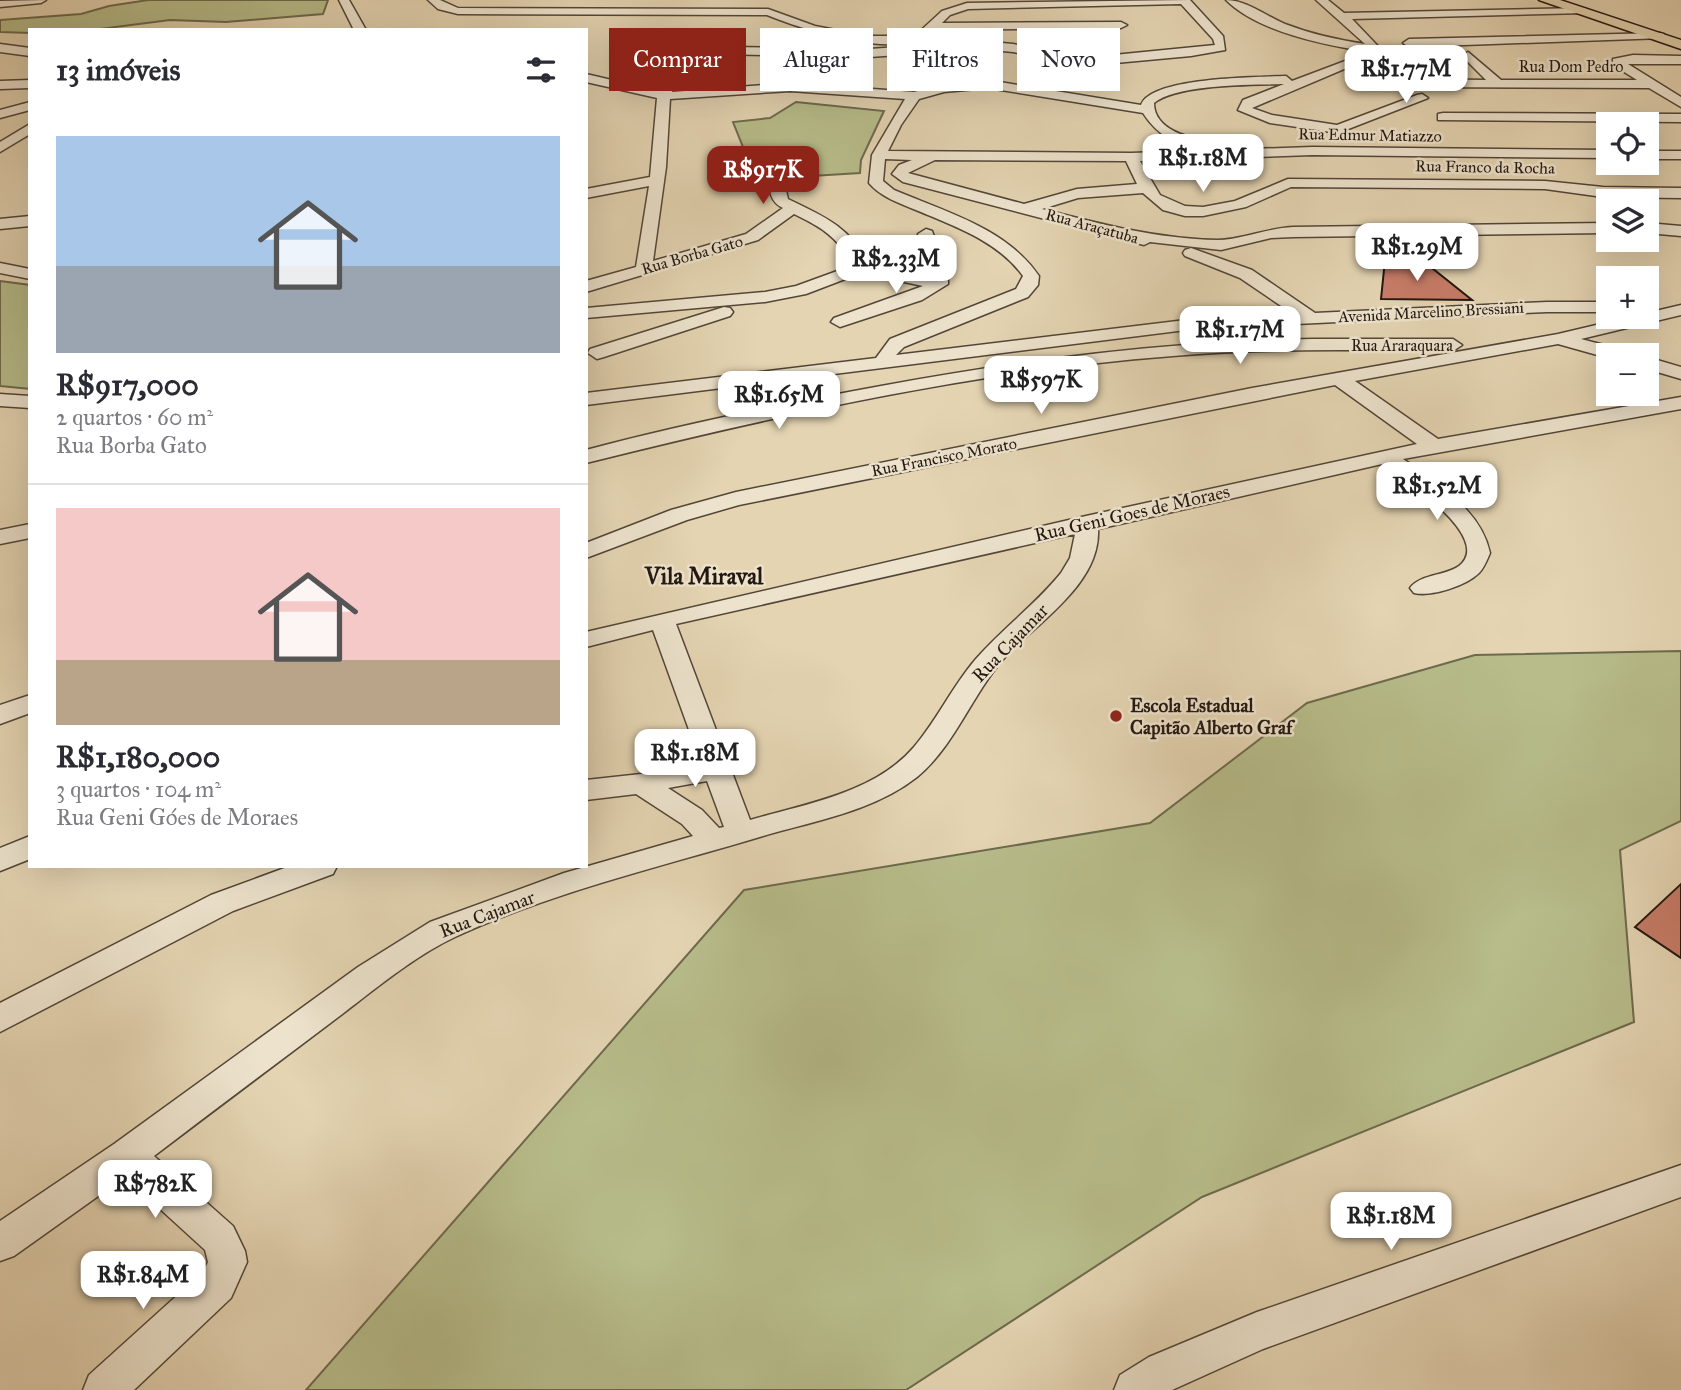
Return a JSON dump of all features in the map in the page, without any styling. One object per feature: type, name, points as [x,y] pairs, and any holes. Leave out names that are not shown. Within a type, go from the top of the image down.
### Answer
[{"type":"main road","points":[[1546,0],[1681,45]]},
{"type":"street","points":[[0,4],[41,0]]},
{"type":"street","points":[[344,0],[345,7],[359,28]]},
{"type":"street","points":[[433,0],[447,9],[469,11],[755,11],[781,15],[812,29],[867,38],[916,38],[933,27],[946,13],[976,5],[1184,1],[1219,38],[1221,47],[1120,59]]},
{"type":"street","points":[[943,0],[946,13]]},
{"type":"street","points":[[1231,0],[1261,17],[1321,38],[1379,52]]},
{"type":"street","points":[[1321,0],[1342,16],[1459,133]]},
{"type":"street","points":[[933,27],[1058,26],[1125,29],[1104,2]]},
{"type":"street","points":[[1342,16],[1582,11]]},
{"type":"street","points":[[1416,15],[1457,41]]},
{"type":"street","points":[[1409,43],[1660,36]]},
{"type":"street","points":[[746,51],[870,53],[981,45],[1017,49]]},
{"type":"street","points":[[0,48],[28,52]]},
{"type":"street","points":[[1379,52],[1248,103],[1245,110],[1270,119],[1332,129],[1358,123],[1422,98]]},
{"type":"street","points":[[1468,56],[1498,84]]},
{"type":"street","points":[[1681,60],[1633,59],[1617,62],[1681,103]]},
{"type":"street","points":[[588,78],[664,96],[790,87],[914,96],[943,88],[988,84],[1147,110]]},
{"type":"street","points":[[1131,157],[1147,188],[1160,202],[1172,208],[1204,212],[1231,206],[1288,183],[1264,152],[1183,142],[1167,134],[1147,110],[1147,103],[1158,93],[1312,78]]},
{"type":"street","points":[[1271,81],[1288,87]]},
{"type":"street","points":[[0,85],[28,83]]},
{"type":"street","name":"Rua Dom Pedro","points":[[1407,83],[1651,84]]},
{"type":"street","points":[[644,268],[666,91]]},
{"type":"street","points":[[914,96],[905,107],[879,155],[873,176],[880,187],[989,239],[1015,255],[1031,276],[1029,285],[1022,293],[912,335],[890,349],[884,361],[965,376]]},
{"type":"street","points":[[0,114],[28,107]]},
{"type":"street","points":[[1444,117],[1681,118]]},
{"type":"street","points":[[1358,123],[1412,153],[1440,184]]},
{"type":"street","points":[[0,148],[28,129]]},
{"type":"street","name":"Rua Edmur Matiazzo","points":[[879,155],[1131,157],[1264,152],[1596,155]]},
{"type":"street","points":[[1556,154],[1591,191]]},
{"type":"street","name":"Rua Araçatuba","points":[[933,155],[904,168],[899,174],[908,179],[1126,235],[1228,265],[1246,274],[1311,318]]},
{"type":"street","points":[[1659,155],[1681,155]]},
{"type":"street","points":[[776,177],[779,198],[793,208],[821,220],[849,243],[860,268]]},
{"type":"street","points":[[588,194],[656,180]]},
{"type":"street","name":"Rua Franco da Rocha","points":[[1288,183],[1545,185],[1591,191],[1673,193]]},
{"type":"street","points":[[1025,209],[1077,194],[1147,188]]},
{"type":"street","points":[[1673,193],[1680,210]]},
{"type":"street","points":[[942,216],[987,199]]},
{"type":"street","name":"Rua Borba Gato","points":[[588,286],[752,237],[793,208]]},
{"type":"street","points":[[0,224],[28,220]]},
{"type":"street","points":[[1126,235],[1221,245],[1270,233],[1596,228]]},
{"type":"street","points":[[1659,229],[1681,232]]},
{"type":"street","points":[[926,234],[940,274],[939,284]]},
{"type":"street","points":[[0,268],[28,274]]},
{"type":"street","points":[[588,313],[765,297],[800,290],[860,268],[939,284]]},
{"type":"street","points":[[588,278],[604,280]]},
{"type":"street","points":[[839,322],[916,296],[939,284]]},
{"type":"street","points":[[597,353],[765,297]]},
{"type":"street","name":"Avenida Marcelino Bressiani","points":[[588,399],[1194,324],[1596,307]]},
{"type":"street","points":[[1659,308],[1681,309]]},
{"type":"street","points":[[1659,314],[1681,309]]},
{"type":"street","points":[[1514,345],[1558,339],[1596,329]]},
{"type":"street","points":[[912,335],[907,348],[920,356]]},
{"type":"street","points":[[1085,336],[1096,340],[1099,345],[1096,358]]},
{"type":"street","points":[[1558,339],[1596,349]]},
{"type":"street","name":"Rua Araraquara","points":[[588,456],[726,420],[965,376],[1096,358],[1175,349],[1250,346],[1514,345]]},
{"type":"street","name":"Rua Francisco Morato","points":[[588,550],[679,515],[736,499],[1238,397],[1514,345]]},
{"type":"street","points":[[1659,367],[1681,373]]},
{"type":"street","points":[[810,370],[881,375],[890,377],[899,389]]},
{"type":"street","points":[[1339,379],[1434,446]]},
{"type":"street","points":[[0,400],[28,402]]},
{"type":"street","name":"Rua Geni Goes de Moraes","points":[[588,639],[662,620],[1086,523],[1434,446],[1681,402]]},
{"type":"street","points":[[1386,457],[1453,507],[1470,528],[1478,545],[1479,555],[1473,566],[1460,575],[1422,588]]},
{"type":"street","name":"Rua Cajamar","points":[[0,1243],[127,1155],[369,976],[441,930],[575,881],[842,803],[883,784],[911,767],[936,740],[969,686],[999,649],[1051,600],[1074,570],[1087,547],[1089,536],[1086,523]]},
{"type":"street","points":[[0,537],[28,531]]},
{"type":"street","points":[[662,620],[715,770],[727,836]]},
{"type":"street","points":[[0,715],[28,704]]},
{"type":"street","points":[[588,790],[641,784],[715,770]]},
{"type":"street","points":[[641,784],[727,836]]},
{"type":"street","points":[[0,860],[28,847]]},
{"type":"street","points":[[0,1018],[222,903],[317,868]]},
{"type":"street","points":[[104,1390],[217,1285],[229,1262],[228,1251],[219,1238],[127,1155]]},
{"type":"street","points":[[1135,1390],[1164,1371],[1257,1332],[1681,1181]]},
{"type":"green space","points":[[148,0],[328,0],[323,14],[226,22],[170,20],[108,28],[28,28],[28,33],[0,32],[0,20],[81,14],[109,6]]},
{"type":"green space","points":[[796,102],[884,111],[861,160],[860,173],[795,177],[749,162],[733,122],[770,118]]},
{"type":"green space","points":[[0,281],[28,285],[28,389],[0,386]]},
{"type":"green space","points":[[1681,651],[1681,821],[1620,850],[1634,1022],[1202,1197],[906,1390],[306,1390],[744,890],[1150,823],[1307,703],[1475,655]]},
{"type":"building","points":[[1385,260],[1422,260],[1472,300],[1381,299]]},
{"type":"building","points":[[1681,884],[1681,958],[1635,927]]},
{"type":"place","name":"Escola Estadual Capitão Alberto Graf","points":[[1116,716]]},
{"type":"district","name":"Vila Miraval","points":[[704,576]]}]
